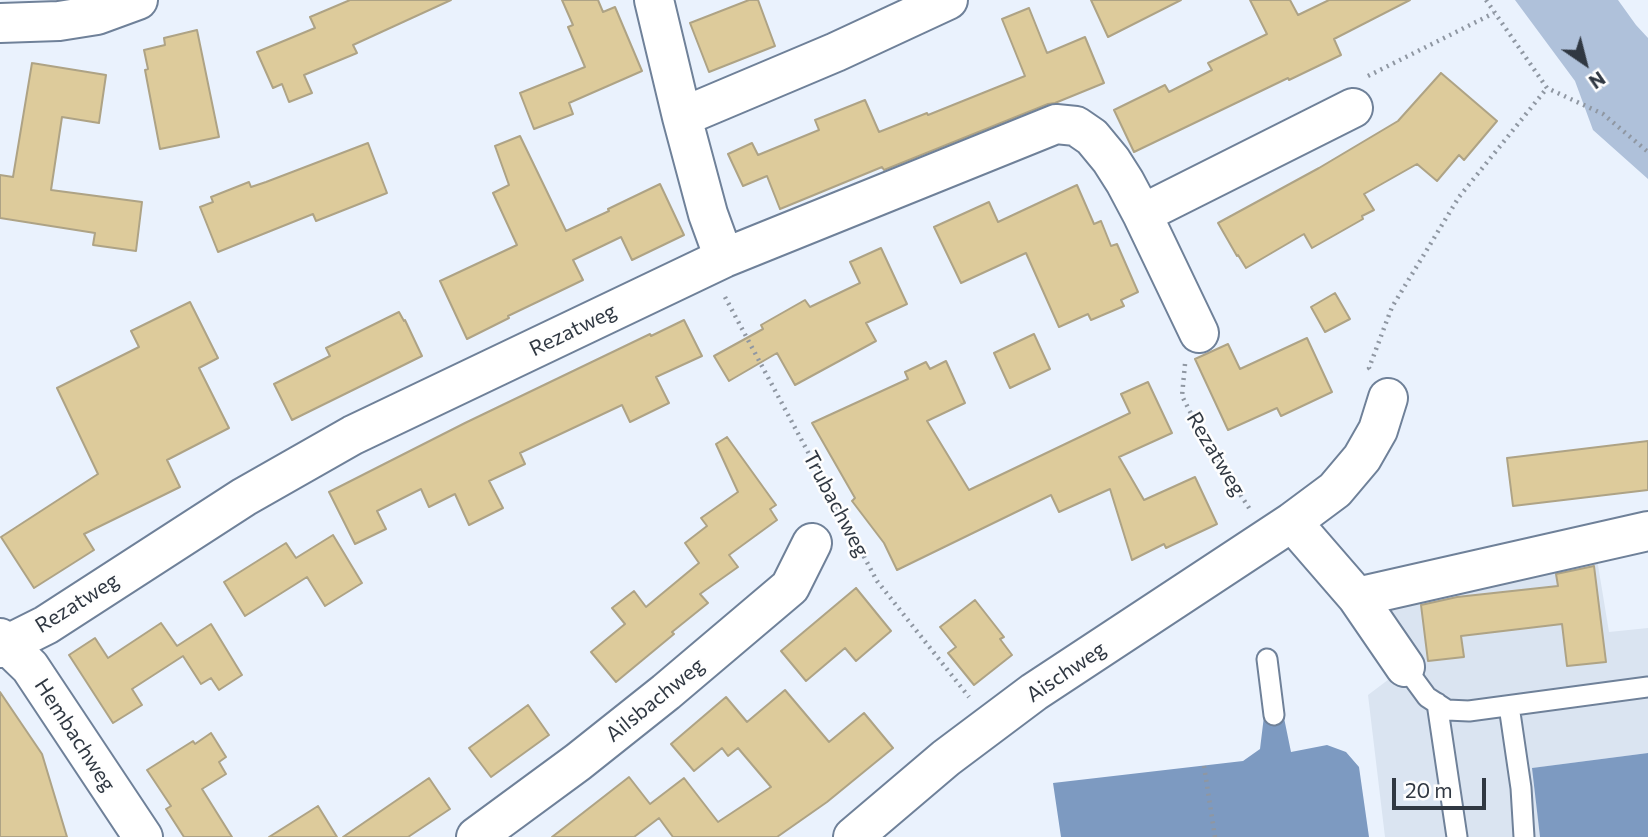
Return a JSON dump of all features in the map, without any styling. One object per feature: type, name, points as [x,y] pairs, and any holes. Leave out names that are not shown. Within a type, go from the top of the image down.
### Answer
[{"type":"street","points":[[5,15],[59,21],[97,15],[138,0]]},
{"type":"street","points":[[654,0],[708,214],[716,261]]},
{"type":"street","points":[[682,117],[835,52],[948,0]]},
{"type":"street","points":[[1142,214],[1353,108]]},
{"type":"street","name":"Rezatweg","points":[[2,644],[46,625],[244,497],[329,448],[716,261],[1056,124],[1076,126],[1092,137],[1111,160],[1142,214],[1199,333]]},
{"type":"street","name":"Aischweg","points":[[853,837],[946,758],[1034,692],[1280,530],[1335,490],[1362,458],[1378,430],[1388,398]]},
{"type":"street","points":[[1280,530],[1357,597],[1405,667]]},
{"type":"street","points":[[1357,597],[1648,531]]},
{"type":"street","name":"Ailsbachweg","points":[[476,837],[568,770],[790,587],[812,543]]},
{"type":"street","name":"Hembachweg","points":[[2,644],[30,667],[142,837]]},
{"type":"lane","points":[[1266,659],[1273,715]]},
{"type":"lane","points":[[1405,667],[1427,697],[1447,710],[1469,711],[1648,687]]},
{"type":"lane","points":[[1437,703],[1457,837]]},
{"type":"lane","points":[[1509,706],[1521,788],[1524,837]]},
{"type":"path","points":[[1486,0],[1547,88],[1603,114],[1648,152]]},
{"type":"path","points":[[1353,108],[1366,77],[1494,12]]},
{"type":"path","points":[[1388,398],[1369,368],[1392,307],[1459,197],[1547,88]]},
{"type":"path","name":"Trubachweg","points":[[716,261],[877,581],[991,724]]},
{"type":"path","name":"Rezatweg","points":[[1199,333],[1186,351],[1182,396],[1204,439],[1280,530]]},
{"type":"path","points":[[1204,766],[1215,837]]},
{"type":"shaded area","points":[[1515,0],[1618,0],[1648,38],[1648,179],[1593,130],[1575,81]]},
{"type":"shaded area","points":[[1596,553],[1609,632],[1648,628],[1648,753],[1533,768],[1540,837],[1385,837],[1368,695],[1405,667],[1388,595]]},
{"type":"shaded area","points":[[1283,713],[1291,752],[1327,745],[1346,752],[1359,767],[1369,837],[1061,837],[1053,783],[1243,761],[1260,749],[1264,716]]},
{"type":"shaded area","points":[[1648,753],[1648,837],[1540,837],[1532,768]]},
{"type":"building","points":[[350,0],[451,0],[353,45],[357,53],[304,75],[312,93],[289,102],[282,84],[273,88],[257,52],[315,28],[310,17]]},
{"type":"building","points":[[562,0],[598,0],[603,12],[615,7],[642,71],[569,103],[573,114],[534,129],[520,93],[585,67],[568,27],[573,25]]},
{"type":"building","points":[[749,0],[758,0],[775,46],[709,72],[690,23]]},
{"type":"building","points":[[1091,0],[1181,0],[1108,37]]},
{"type":"building","points":[[1250,0],[1290,0],[1298,15],[1329,0],[1410,0],[1334,39],[1341,55],[1134,152],[1114,110],[1165,85],[1169,92],[1212,70],[1208,63],[1267,34]]},
{"type":"building","points":[[1029,8],[1047,53],[1085,37],[1104,83],[884,170],[882,167],[780,209],[767,176],[743,186],[728,154],[752,143],[758,155],[819,130],[815,120],[865,100],[879,132],[1025,76],[1002,19]]},
{"type":"building","points":[[197,30],[219,137],[160,149],[145,70],[148,69],[144,50],[165,45],[164,38]]},
{"type":"building","points":[[32,63],[106,75],[99,123],[62,117],[51,190],[142,202],[136,251],[93,245],[95,233],[0,218],[0,175],[13,177]]},
{"type":"building","points":[[1441,73],[1497,121],[1464,160],[1459,155],[1437,181],[1417,164],[1364,194],[1374,210],[1362,216],[1363,219],[1312,248],[1304,234],[1246,268],[1218,223],[1398,121]]},
{"type":"building","points":[[520,136],[566,231],[660,184],[684,235],[632,260],[621,237],[573,260],[583,280],[467,339],[440,281],[517,245],[493,193],[509,185],[495,146]]},
{"type":"building","points":[[368,143],[387,193],[316,221],[313,214],[218,252],[200,207],[213,202],[211,197],[249,182],[251,187],[266,182]]},
{"type":"building","points":[[1077,185],[1094,224],[1101,221],[1111,246],[1117,244],[1138,292],[1121,300],[1124,306],[1091,320],[1088,314],[1059,327],[1026,253],[961,283],[934,227],[989,202],[998,222]]},
{"type":"building","points":[[881,248],[907,304],[866,323],[876,341],[795,385],[777,353],[729,381],[714,356],[763,329],[761,325],[805,300],[810,307],[860,283],[850,262]]},
{"type":"building","points":[[1335,293],[1350,319],[1325,332],[1311,307]]},
{"type":"building","points":[[190,302],[218,358],[199,368],[229,428],[167,460],[180,487],[84,534],[94,550],[34,588],[1,537],[98,474],[57,388],[139,347],[131,331]]},
{"type":"building","points":[[399,312],[422,356],[292,420],[274,384],[330,356],[326,348]]},
{"type":"building","points":[[684,320],[702,356],[656,377],[669,403],[630,422],[622,405],[520,453],[525,464],[489,481],[503,508],[469,525],[455,494],[429,507],[421,489],[377,511],[386,529],[355,544],[329,492],[465,423]]},
{"type":"building","points":[[1034,334],[1050,369],[1010,388],[994,353]]},
{"type":"building","points":[[1307,338],[1332,392],[1281,416],[1277,408],[1228,430],[1195,359],[1228,344],[1240,369]]},
{"type":"building","points":[[946,361],[965,403],[927,421],[969,490],[1130,413],[1121,394],[1148,382],[1172,433],[1119,457],[1144,500],[1195,477],[1217,524],[1166,548],[1164,544],[1132,560],[1110,489],[1059,512],[1051,495],[897,570],[884,543],[852,501],[855,498],[812,423],[908,379],[905,372],[926,362],[930,369]]},
{"type":"building","points":[[727,437],[776,505],[770,509],[777,520],[729,555],[738,567],[700,594],[708,603],[616,682],[591,652],[625,624],[612,608],[634,591],[646,607],[699,563],[685,543],[707,526],[701,518],[738,492],[716,444]]},
{"type":"building","points":[[1648,441],[1648,490],[1513,506],[1507,458]]},
{"type":"building","points":[[333,535],[362,583],[325,606],[307,577],[245,616],[224,582],[286,543],[296,558]]},
{"type":"building","points":[[1594,566],[1606,662],[1567,666],[1562,624],[1461,636],[1464,657],[1428,661],[1421,605],[1457,597],[1558,586],[1556,574]]},
{"type":"building","points":[[856,588],[891,631],[856,661],[845,648],[806,681],[781,651]]},
{"type":"building","points":[[975,600],[1004,637],[1000,639],[1012,655],[974,685],[948,653],[956,647],[940,627]]},
{"type":"building","points":[[161,623],[177,646],[211,624],[242,675],[219,690],[211,678],[201,684],[183,656],[132,689],[142,705],[113,723],[69,655],[95,638],[108,658]]},
{"type":"building","points":[[785,690],[829,742],[864,713],[893,748],[827,802],[777,837],[673,837],[659,818],[634,837],[552,837],[629,777],[650,804],[684,778],[718,822],[771,787],[738,748],[728,756],[722,748],[694,771],[671,744],[726,697],[747,722]]},
{"type":"building","points":[[0,692],[42,754],[67,837],[0,837]]},
{"type":"building","points":[[528,705],[549,735],[491,777],[469,748]]},
{"type":"building","points":[[211,733],[226,757],[219,762],[226,774],[202,789],[232,837],[184,837],[166,809],[171,806],[147,770]]},
{"type":"building","points":[[429,778],[450,809],[408,837],[343,837]]},
{"type":"building","points":[[318,806],[337,837],[269,837]]}]
